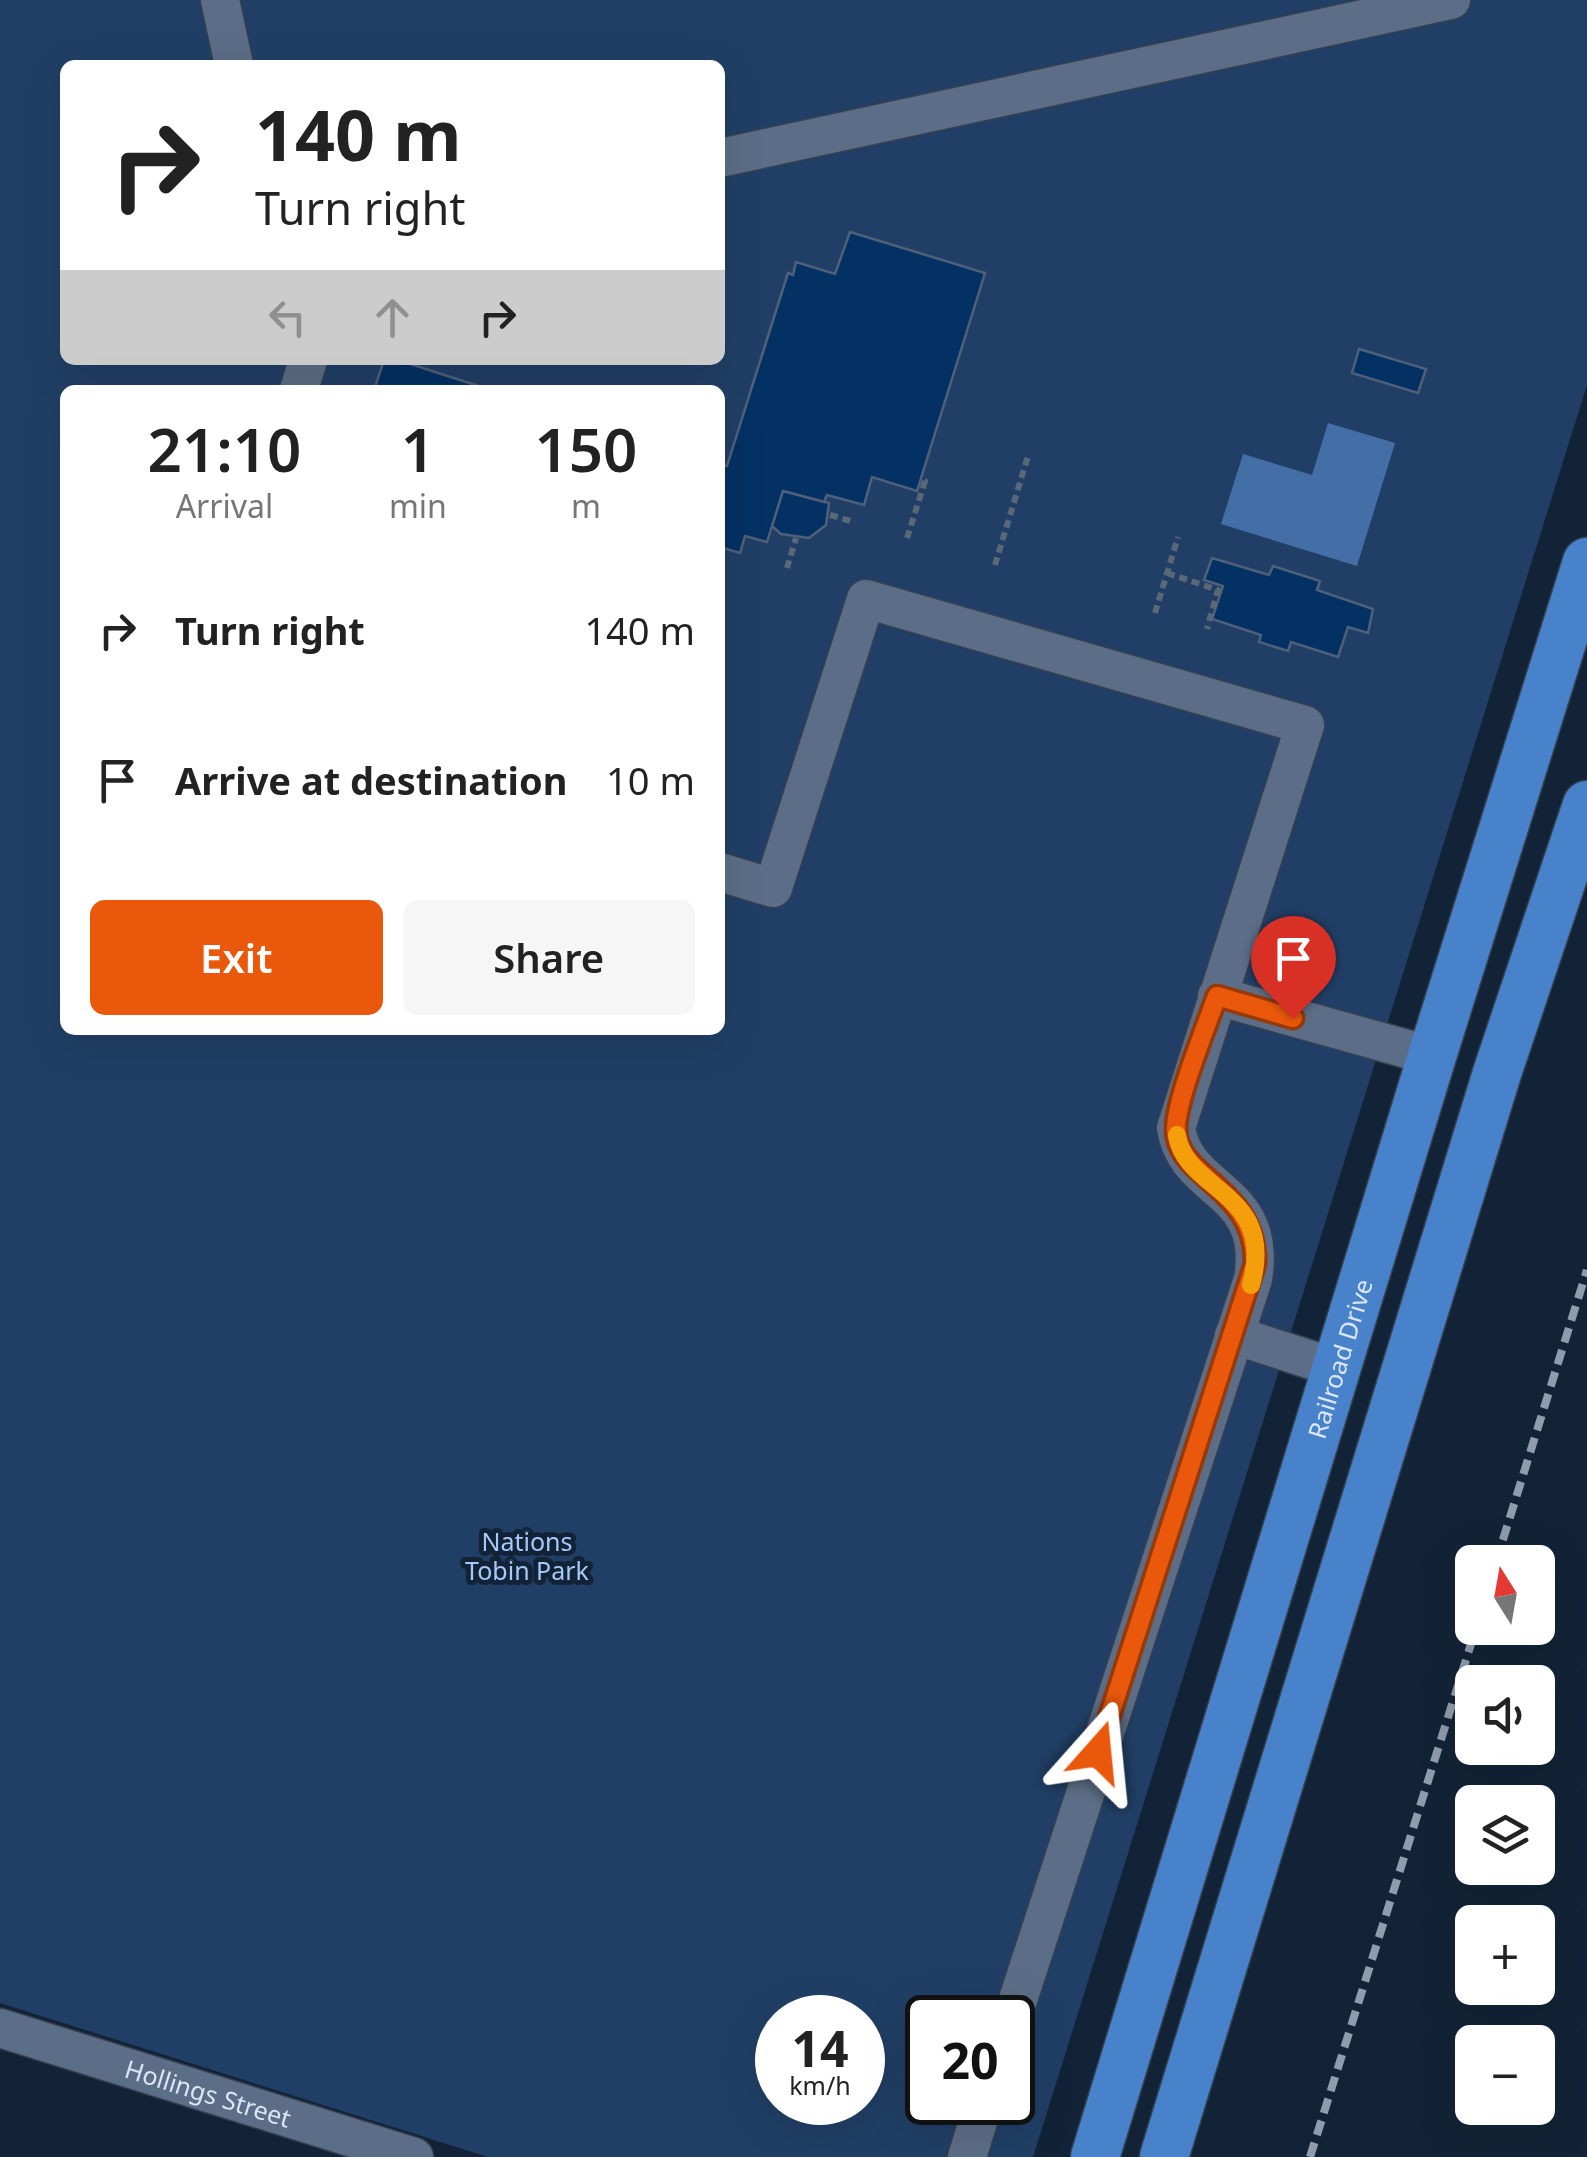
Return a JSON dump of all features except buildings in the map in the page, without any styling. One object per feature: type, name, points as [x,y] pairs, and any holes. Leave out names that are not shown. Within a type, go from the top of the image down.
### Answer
[{"type":"main road","name":"Railroad Drive","points":[[1096,2157],[1587,562]]},
{"type":"main road","points":[[1164,2157],[1497,1073],[1587,805]]},
{"type":"main road","points":[[1432,1056],[1497,1073]]},
{"type":"street","points":[[220,0],[233,60]]},
{"type":"street","points":[[725,157],[1451,0]]},
{"type":"street","points":[[725,874],[773,888],[866,599],[1305,725],[1176,1128],[1186,1157],[1236,1203],[1246,1218],[1253,1237],[1252,1279],[1019,1995]]},
{"type":"street","points":[[1217,996],[1432,1056]]},
{"type":"street","points":[[1234,1335],[1336,1368]]},
{"type":"street","name":"Hollings Street","points":[[0,2028],[414,2157]]},
{"type":"street","points":[[967,2157],[977,2125]]},
{"type":"path","points":[[994,565],[1028,456]]},
{"type":"path","points":[[907,538],[925,481],[921,480]]},
{"type":"path","points":[[830,516],[854,522]]},
{"type":"path","points":[[1155,613],[1178,537]]},
{"type":"path","points":[[788,568],[796,538]]},
{"type":"path","points":[[1167,573],[1218,590],[1206,628]]},
{"type":"green space","name":"Nations Tobin Park","points":[[0,0],[1587,0],[1587,385],[1033,2157],[488,2157],[0,2003]]},
{"type":"shaded area","points":[[1328,423],[1395,443],[1357,566],[1221,524],[1243,454],[1312,475]]},
{"type":"railway","points":[[1501,1545],[1587,1270]]},
{"type":"railway","points":[[1310,2157],[1471,1645]]},
{"type":"slow traffic","points":[[1177,1135],[1186,1157],[1236,1203],[1246,1218],[1255,1254],[1251,1285]]},
{"type":"route","points":[[1098,1752],[1255,1264],[1253,1237],[1246,1218],[1236,1203],[1186,1157],[1178,1143],[1180,1106],[1217,996],[1293,1018]]}]
